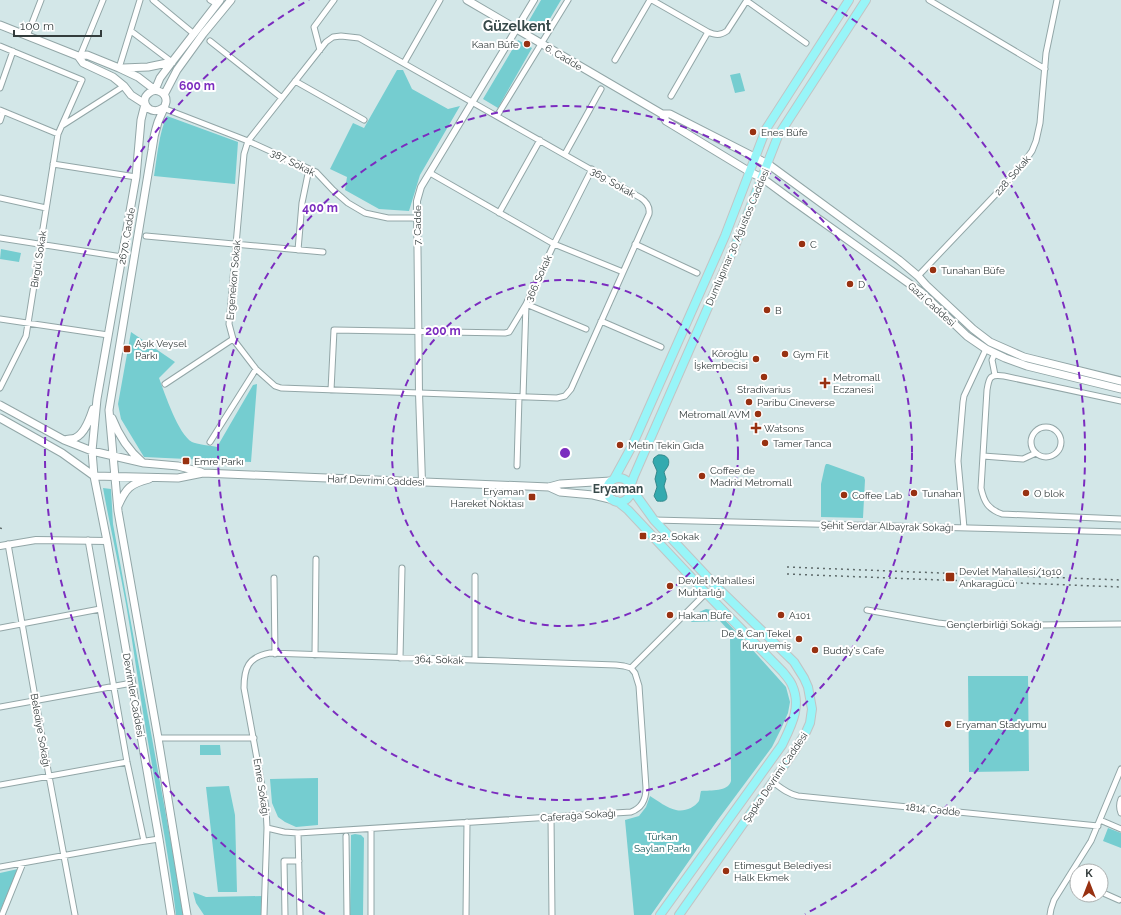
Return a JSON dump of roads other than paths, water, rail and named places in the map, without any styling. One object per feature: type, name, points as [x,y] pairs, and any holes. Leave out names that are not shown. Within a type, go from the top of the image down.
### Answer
[{"type":"main road","points":[[164,95],[177,70],[203,34],[231,0]]},
{"type":"main road","name":"6. Cadde","points":[[467,0],[662,114],[670,114],[768,164]]},
{"type":"main road","name":"Dumlupınar 30 Ağustos Caddesi","points":[[612,480],[632,446],[724,236],[766,129],[849,0]]},
{"type":"main road","name":"Dumlupınar 30 Ağustos Caddesi","points":[[631,487],[646,447],[735,247],[778,136],[866,0]]},
{"type":"main road","points":[[145,104],[149,92],[155,90],[160,78],[194,34],[216,1]]},
{"type":"main road","points":[[0,25],[79,56],[87,55],[138,77],[155,90],[162,92],[166,101],[163,108],[159,111],[150,110],[145,104],[131,95],[124,86],[113,77],[83,62],[79,56]]},
{"type":"main road","points":[[119,68],[148,67],[172,62]]},
{"type":"main road","name":"2670. Cadde","points":[[94,476],[92,450],[97,399],[136,177],[145,104]]},
{"type":"main road","name":"2670. Cadde","points":[[115,476],[109,410],[152,150],[157,124],[163,108]]},
{"type":"main road","name":"6. Cadde","points":[[662,114],[666,122],[762,178]]},
{"type":"main road","name":"Gazi Caddesi","points":[[768,164],[899,260],[918,276],[980,336],[1015,362],[1121,389]]},
{"type":"main road","name":"Gazi Caddesi","points":[[762,178],[921,292],[967,336],[986,348],[996,349],[1121,381]]},
{"type":"main road","points":[[891,270],[899,260]]},
{"type":"main road","points":[[64,440],[76,438],[81,433],[90,419],[97,399]]},
{"type":"main road","name":"Harf Devrimi Caddesi","points":[[0,405],[64,440],[92,450],[144,463],[178,466],[203,473],[549,488],[560,492],[594,495],[616,500]]},
{"type":"main road","points":[[109,410],[115,426],[127,447],[144,463]]},
{"type":"main road","points":[[0,418],[62,453],[94,476]]},
{"type":"main road","name":"Harf Devrimi Caddesi","points":[[94,476],[178,478],[203,473]]},
{"type":"main road","name":"Devrimler Caddesi","points":[[94,476],[132,683],[171,915]]},
{"type":"main road","name":"Devrimler Caddesi","points":[[115,476],[118,506],[187,915]]},
{"type":"main road","points":[[118,506],[123,494],[129,488],[138,482],[156,477]]},
{"type":"main road","points":[[621,478],[625,479],[631,487],[630,495],[624,500],[616,500],[609,495],[609,484],[612,480],[621,478]]},
{"type":"main road","name":"Harf Devrimi Caddesi","points":[[549,488],[560,484],[612,480]]},
{"type":"main road","name":"Şapka Devrimi Caddesi","points":[[631,487],[654,520],[714,584],[794,662],[808,687],[812,709],[810,723],[795,750],[679,915]]},
{"type":"main road","name":"Şapka Devrimi Caddesi","points":[[616,500],[628,510],[783,672],[792,684],[796,695],[796,713],[793,724],[782,745],[660,915]]},
{"type":"main road","points":[[706,593],[714,584]]},
{"type":"street","points":[[27,36],[41,0]]},
{"type":"street","points":[[79,56],[103,0]]},
{"type":"street","points":[[119,68],[140,0]]},
{"type":"street","points":[[153,0],[194,34]]},
{"type":"street","points":[[320,50],[314,27],[334,0]]},
{"type":"street","points":[[404,63],[440,0]]},
{"type":"street","name":"7. Cadde","points":[[422,482],[419,393],[417,200],[421,187],[534,0]]},
{"type":"street","points":[[497,116],[568,0]]},
{"type":"street","points":[[615,60],[651,0],[708,32],[717,35],[727,31],[747,1],[806,43]]},
{"type":"street","points":[[929,0],[1045,69]]},
{"type":"street","name":"228. Sokak","points":[[918,276],[1017,172],[1034,147],[1040,123],[1046,53],[1057,0]]},
{"type":"street","points":[[131,31],[172,62]]},
{"type":"street","points":[[671,96],[708,32]]},
{"type":"street","name":"369. Sokak","points":[[326,42],[341,36],[359,38],[592,169],[641,198],[648,205],[649,214],[568,393],[565,396],[557,398],[419,393]]},
{"type":"street","points":[[210,41],[282,98]]},
{"type":"street","name":"Ergenekon Sokak","points":[[326,42],[248,141],[244,154],[229,324],[233,339],[256,369],[275,386],[282,388],[419,393]]},
{"type":"street","points":[[0,46],[14,51],[0,88]]},
{"type":"street","name":"Birgül Sokak","points":[[0,388],[26,336],[58,134],[82,80],[14,51]]},
{"type":"street","points":[[295,81],[364,120]]},
{"type":"street","points":[[62,126],[124,86]]},
{"type":"street","points":[[565,154],[601,89]]},
{"type":"street","name":"387. Sokak","points":[[163,108],[248,141],[316,172],[348,204],[365,213],[388,218],[417,218]]},
{"type":"street","points":[[0,121],[2,111],[58,134]]},
{"type":"street","points":[[499,213],[540,140]]},
{"type":"street","points":[[53,164],[136,177]]},
{"type":"street","points":[[298,250],[302,203],[309,169]]},
{"type":"street","name":"366. Sokak","points":[[517,466],[526,304],[592,169]]},
{"type":"street","points":[[430,173],[554,244],[623,272]]},
{"type":"street","points":[[0,198],[46,208]]},
{"type":"street","points":[[146,236],[323,252]]},
{"type":"street","points":[[0,238],[122,257]]},
{"type":"street","points":[[635,244],[697,273]]},
{"type":"street","points":[[331,390],[334,330],[505,333],[512,330],[526,304],[586,329]]},
{"type":"street","points":[[0,319],[108,335]]},
{"type":"street","points":[[601,321],[661,347]]},
{"type":"street","points":[[165,384],[233,339]]},
{"type":"street","points":[[964,528],[958,462],[962,402],[986,348]]},
{"type":"street","points":[[995,375],[992,360],[996,349]]},
{"type":"street","points":[[210,442],[256,369]]},
{"type":"street","points":[[1121,401],[1004,376],[992,376],[988,383],[982,488],[983,497],[988,506],[994,511],[1002,514],[1121,519]]},
{"type":"street","points":[[1047,427],[1056,431],[1060,440],[1058,450],[1050,456],[1041,456],[1036,453],[1031,445],[1032,436],[1035,432],[1038,429],[1047,427]]},
{"type":"street","points":[[983,456],[1023,459],[1036,453]]},
{"type":"street","name":"Şehit Serdar Albayrak Sokağı","points":[[654,520],[1121,532]]},
{"type":"street","points":[[0,546],[36,540],[107,541]]},
{"type":"street","points":[[88,540],[127,762],[144,841]]},
{"type":"street","name":"Belediye Sokağı","points":[[8,544],[75,915]]},
{"type":"street","points":[[315,655],[316,559]]},
{"type":"street","points":[[400,658],[402,568]]},
{"type":"street","points":[[475,576],[475,660]]},
{"type":"street","points":[[274,578],[275,654]]},
{"type":"street","points":[[631,668],[706,593]]},
{"type":"street","points":[[0,628],[100,608]]},
{"type":"street","name":"Gençlerbirliği Sokağı","points":[[868,610],[938,623],[965,626],[1121,624]]},
{"type":"street","name":"364. Sokak","points":[[250,662],[254,658],[261,655],[275,654],[616,665],[631,668]]},
{"type":"street","name":"Emre Sokağı","points":[[250,662],[245,673],[244,688],[266,808],[267,828],[264,915]]},
{"type":"street","name":"Caferağa Sokağı","points":[[267,828],[284,832],[298,833],[631,812],[639,808],[644,802],[646,788],[639,686],[635,673],[631,668]]},
{"type":"street","points":[[0,707],[132,683]]},
{"type":"street","points":[[158,738],[254,738]]},
{"type":"street","points":[[0,785],[127,762]]},
{"type":"street","points":[[1077,863],[1091,842],[1121,768]]},
{"type":"street","name":"1814. Cadde","points":[[773,782],[792,795],[798,796],[1098,826]]},
{"type":"street","points":[[1121,799],[1119,809],[1121,813]]},
{"type":"street","points":[[551,817],[552,915]]},
{"type":"street","points":[[1100,820],[1121,828]]},
{"type":"street","points":[[466,915],[467,822]]},
{"type":"street","points":[[371,829],[371,915]]},
{"type":"street","points":[[298,833],[300,915]]},
{"type":"street","points":[[346,836],[347,915]]},
{"type":"street","points":[[0,867],[159,839]]},
{"type":"street","points":[[285,915],[284,861],[299,861]]},
{"type":"street","points":[[2,915],[23,863]]},
{"type":"street","points":[[1050,915],[1054,900],[1069,876]]},
{"type":"street","points":[[1109,896],[1119,900]]},
{"type":"railway","points":[[787,567],[1121,580]]},
{"type":"railway","points":[[787,574],[1121,587]]},
{"type":"place","name":"Kaan Büfe","points":[[527,44]]},
{"type":"place","name":"Enes Büfe","points":[[753,132]]},
{"type":"place","name":"C","points":[[802,244]]},
{"type":"place","name":"Tunahan Büfe","points":[[933,270]]},
{"type":"place","name":"D","points":[[850,284]]},
{"type":"place","name":"B","points":[[767,310]]},
{"type":"place","name":"Aşık Veysel Parkı","points":[[127,349]]},
{"type":"place","name":"Gym Fit","points":[[785,354]]},
{"type":"place","name":"Köroğlu İşkembecisi","points":[[756,359]]},
{"type":"place","name":"Stradivarius","points":[[764,377]]},
{"type":"place","name":"Metromall Eczanesi","points":[[825,383]]},
{"type":"place","name":"Paribu Cineverse","points":[[749,402]]},
{"type":"place","name":"Metromall AVM","points":[[758,414]]},
{"type":"place","name":"Watsons","points":[[756,428]]},
{"type":"place","name":"Tamer Tanca","points":[[765,443]]},
{"type":"place","name":"Metin Tekin Gıda","points":[[620,445]]},
{"type":"place","name":"Emre Parkı","points":[[186,461]]},
{"type":"place","name":"Coffee de Madrid Metromall","points":[[702,476]]},
{"type":"place","name":"Tunahan","points":[[914,493]]},
{"type":"place","name":"O blok","points":[[1026,493]]},
{"type":"place","name":"Coffee Lab","points":[[844,495]]},
{"type":"place","name":"Eryaman Hareket Noktası","points":[[532,497]]},
{"type":"place","name":"232. Sokak","points":[[643,536]]},
{"type":"place","name":"Devlet Mahallesi/1910 Ankaragücü","points":[[950,577]]},
{"type":"place","name":"Devlet Mahallesi Muhtarlığı","points":[[670,586]]},
{"type":"place","name":"Hakan Büfe","points":[[670,615]]},
{"type":"place","name":"A101","points":[[781,615]]},
{"type":"place","name":"De & Can Tekel Kuruyemiş","points":[[799,639]]},
{"type":"place","name":"Buddy's Cafe","points":[[815,650]]},
{"type":"place","name":"Eryaman Stadyumu","points":[[948,724]]},
{"type":"place","name":"Etimesgut Belediyesi Halk Ekmek","points":[[726,871]]},
{"type":"district","name":"Güzelkent","points":[[517,26]]},
{"type":"district","name":"Eryaman","points":[[618,489]]},
{"type":"park label","name":"Türkan Saylan Parkı","points":[[662,842]]}]
